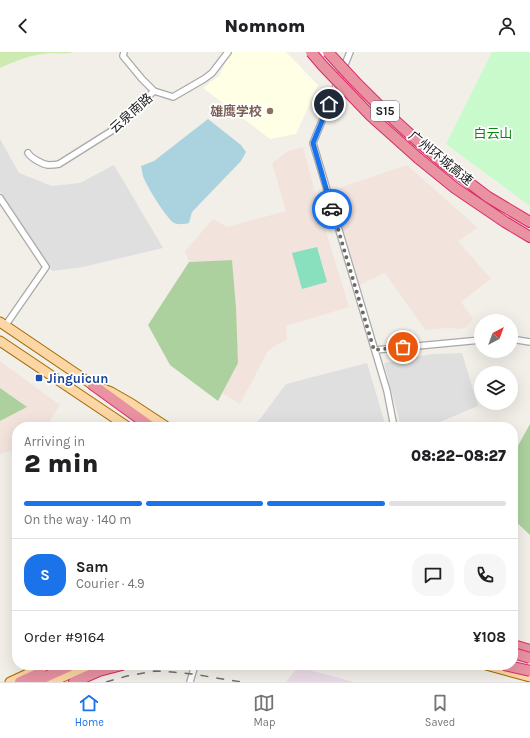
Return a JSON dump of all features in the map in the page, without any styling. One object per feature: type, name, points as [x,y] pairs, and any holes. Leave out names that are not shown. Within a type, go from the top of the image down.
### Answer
[{"type":"highway","name":"广州环城高速","points":[[312,52],[371,116],[418,158],[455,188],[530,237]]},
{"type":"highway","name":"广州环城高速","points":[[328,52],[368,96],[417,142],[488,197],[530,222]]},
{"type":"highway","points":[[93,385],[144,422]]},
{"type":"highway","points":[[518,648],[530,650]]},
{"type":"highway","points":[[518,650],[530,658]]},
{"type":"highway","points":[[518,658],[530,662]]},
{"type":"highway","points":[[518,669],[530,671]]},
{"type":"highway","points":[[20,682],[46,670]]},
{"type":"highway","points":[[34,682],[61,670]]},
{"type":"highway","points":[[74,682],[103,670]]},
{"type":"main road","points":[[3,324],[93,385],[111,392],[159,422]]},
{"type":"main road","points":[[0,340],[121,422]]},
{"type":"main road","points":[[518,650],[523,652],[523,660],[518,668]]},
{"type":"main road","points":[[10,682],[36,670]]},
{"type":"main road","points":[[51,682],[79,670]]},
{"type":"main road","points":[[515,670],[530,677]]},
{"type":"street","points":[[124,52],[123,56],[154,91]]},
{"type":"street","name":"云泉南路","points":[[28,153],[40,162],[49,165],[59,164],[113,130],[154,91],[173,97],[204,79],[212,73],[228,52]]},
{"type":"street","points":[[349,52],[313,143],[387,392],[393,422]]},
{"type":"street","points":[[0,198],[46,267],[3,324]]},
{"type":"street","points":[[518,340],[530,342]]},
{"type":"street","points":[[374,350],[474,341]]},
{"type":"street","points":[[190,682],[194,670]]},
{"type":"shaded area","name":"雄鹰学校","points":[[231,52],[286,52],[318,85],[296,134],[270,139],[203,88],[219,76]]},
{"type":"shaded area","points":[[0,139],[19,173],[52,186],[80,183],[114,165],[163,248],[83,267],[52,271],[0,191]]},
{"type":"shaded area","points":[[303,147],[322,218],[349,307],[286,326],[287,340],[268,351],[240,404],[222,393],[238,363],[232,260],[189,262],[185,251],[213,219],[227,227],[286,211],[272,163],[288,151]]},
{"type":"shaded area","points":[[407,165],[478,228],[458,241],[491,279],[461,302],[473,319],[466,327],[460,329],[448,328],[425,330],[385,273],[358,286],[330,191]]},
{"type":"shaded area","points":[[462,353],[474,393],[474,408],[440,422],[400,422],[384,363],[432,354]]},
{"type":"shaded area","points":[[0,361],[60,405],[49,422],[12,422],[12,450],[0,454]]},
{"type":"shaded area","points":[[367,363],[385,422],[258,422],[286,384]]},
{"type":"shaded area","points":[[296,670],[309,670],[354,682],[286,682]]},
{"type":"green space","points":[[0,52],[74,52],[37,55],[0,68]]},
{"type":"green space","name":"白云山","points":[[492,52],[530,52],[530,206],[446,144]]},
{"type":"green space","points":[[317,247],[327,282],[302,289],[292,253]]},
{"type":"green space","points":[[232,260],[236,308],[238,363],[218,401],[170,365],[148,325],[189,262]]},
{"type":"green space","points":[[0,388],[27,407],[0,421]]},
{"type":"green space","points":[[530,424],[530,535],[518,524],[518,446]]},
{"type":"water","points":[[208,119],[241,145],[246,152],[241,161],[192,212],[189,223],[176,224],[166,215],[152,194],[143,176],[141,166],[154,161]]},
{"type":"railway","points":[[106,682],[127,676],[155,671],[192,674],[242,682]]},
{"type":"way so far","points":[[332,209],[374,350],[403,347]]},
{"type":"place","name":"雄鹰学校","points":[[270,111]]},
{"type":"place","name":"Jinguicun","points":[[39,378]]},
{"type":"route","points":[[329,104],[313,143],[332,209]]}]
